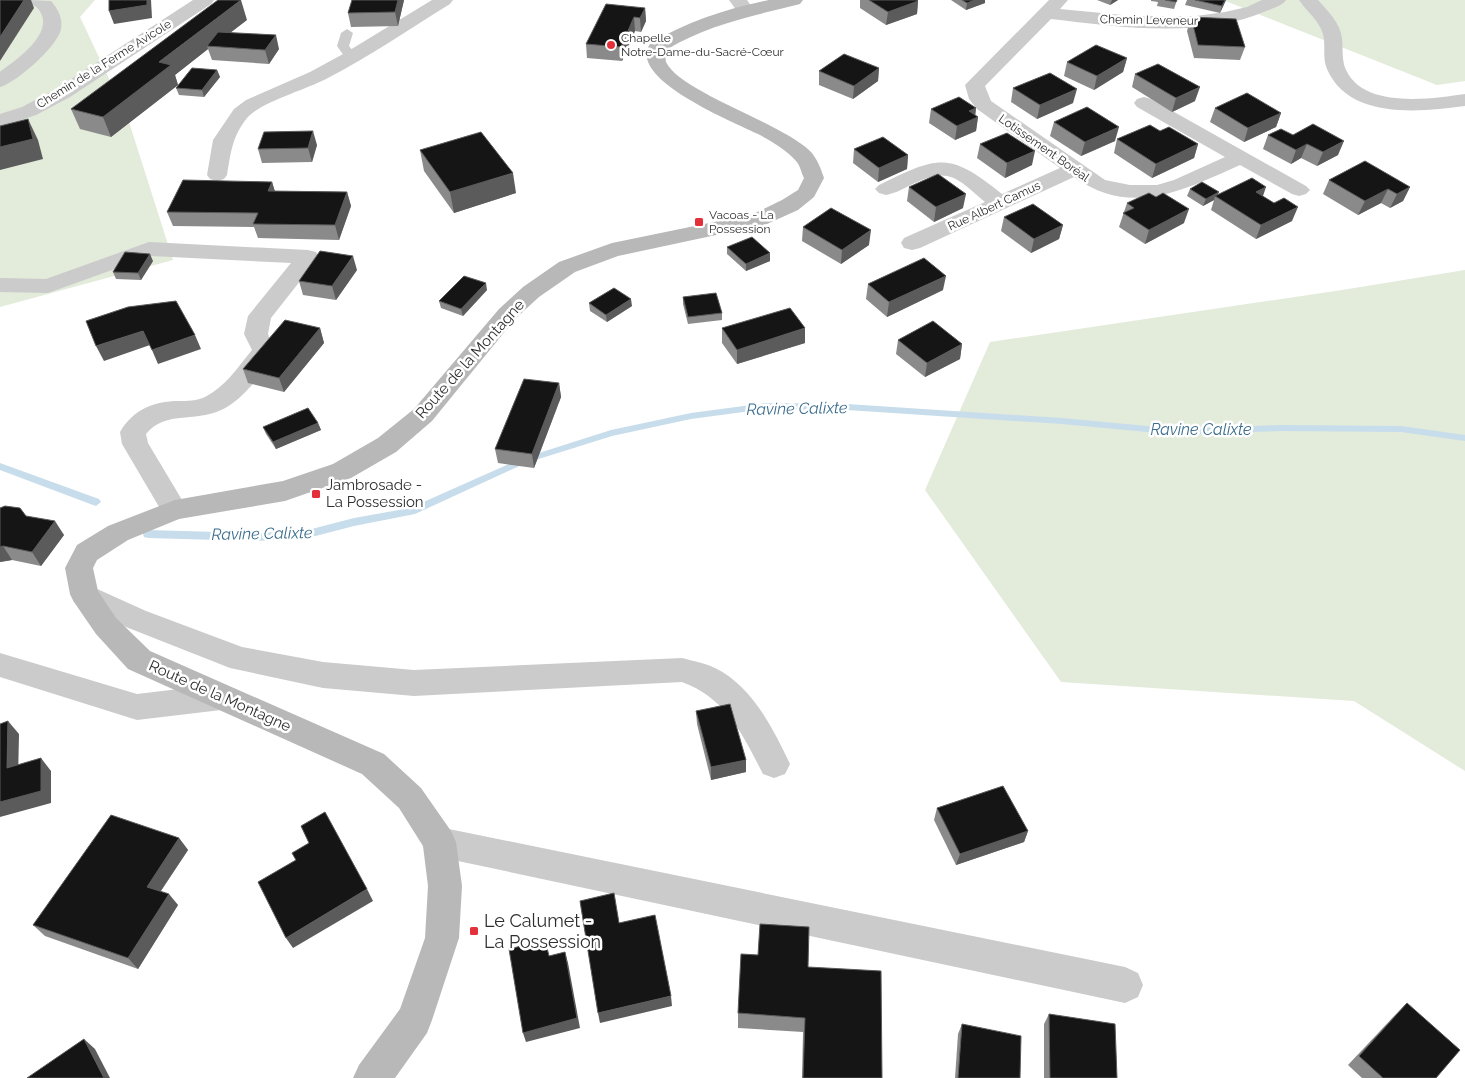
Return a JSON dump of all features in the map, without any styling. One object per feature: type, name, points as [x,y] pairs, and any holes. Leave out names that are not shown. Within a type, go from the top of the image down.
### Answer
[{"type":"main road","name":"Route de la Montagne","points":[[372,1078],[414,1020],[442,938],[445,886],[439,842],[410,798],[373,764],[139,660],[106,626],[84,594],[79,568],[87,553],[118,533],[176,510],[285,490],[342,471],[387,445],[423,415],[507,314],[531,292],[567,267],[612,250],[758,219],[790,205],[807,193],[814,178],[804,156],[782,140],[696,95],[679,84],[658,65],[655,57],[656,48],[674,36],[742,5],[794,0]]},
{"type":"street","points":[[0,81],[31,56],[51,34],[52,22],[49,10],[40,1],[36,0]]},
{"type":"street","name":"Chemin de la Ferme Avicole","points":[[0,121],[29,111],[63,93],[205,0]]},
{"type":"street","points":[[217,175],[223,140],[241,113],[266,97],[317,76],[352,58],[444,0]]},
{"type":"street","name":"Chemin Leveneur","points":[[1053,6],[1097,19],[1185,22],[1242,14],[1277,0]]},
{"type":"street","points":[[1308,0],[1319,11],[1332,33],[1333,59],[1340,78],[1359,92],[1401,104],[1415,105],[1465,100]]},
{"type":"street","name":"Lotissement Boréal","points":[[1053,6],[975,85],[979,99],[992,112],[1098,185],[1130,191],[1158,191],[1181,184],[1241,157]]},
{"type":"street","points":[[1144,103],[1299,190]]},
{"type":"street","points":[[886,189],[933,169],[944,168],[960,172],[1000,203]]},
{"type":"street","name":"Rue Albert Camus","points":[[912,243],[1075,169]]},
{"type":"street","points":[[0,285],[48,286],[149,249],[308,256],[260,316],[256,334],[264,351]]},
{"type":"street","points":[[176,510],[135,444],[133,432],[141,420],[156,412],[171,408],[198,408],[213,404],[225,396],[283,329]]},
{"type":"street","points":[[84,594],[136,618],[240,659],[323,675],[414,683],[682,670],[705,678],[728,693],[752,722],[774,764]]},
{"type":"street","points":[[0,665],[137,707],[221,697]]},
{"type":"street","points":[[439,842],[1125,985]]},
{"type":"lane","points":[[347,33],[343,46],[352,58]]},
{"type":"green space","points":[[0,0],[95,0],[80,17],[128,119],[173,260],[0,307]]},
{"type":"green space","points":[[1223,0],[1465,0],[1465,81],[1437,85]]},
{"type":"green space","points":[[1465,270],[1465,771],[1354,701],[1061,682],[925,490],[990,342]]},
{"type":"building","points":[[0,0],[24,0],[0,37]]},
{"type":"building","points":[[109,0],[147,0],[147,5],[109,11]]},
{"type":"building","points":[[218,0],[241,0],[159,62],[171,65],[103,117],[71,109]]},
{"type":"building","points":[[352,0],[398,0],[395,12],[348,13]]},
{"type":"building","points":[[869,0],[917,0],[918,1],[888,12]]},
{"type":"building","points":[[962,0],[975,0],[967,3]]},
{"type":"building","points":[[1195,0],[1225,0],[1222,6]]},
{"type":"building","points":[[606,4],[645,8],[640,18],[634,17],[621,47],[586,44]]},
{"type":"building","points":[[1191,17],[1236,19],[1245,47],[1198,45]]},
{"type":"building","points":[[218,32],[276,35],[265,50],[207,46]]},
{"type":"building","points":[[1096,45],[1127,58],[1097,76],[1067,62]]},
{"type":"building","points":[[844,54],[879,68],[854,86],[819,71]]},
{"type":"building","points":[[1158,64],[1200,87],[1176,98],[1135,74]]},
{"type":"building","points":[[192,68],[217,70],[202,90],[176,88]]},
{"type":"building","points":[[1050,73],[1077,89],[1040,105],[1013,88]]},
{"type":"building","points":[[1247,93],[1281,113],[1248,128],[1215,108]]},
{"type":"building","points":[[959,97],[976,108],[969,111],[978,117],[957,126],[931,109]]},
{"type":"building","points":[[1087,107],[1119,127],[1085,142],[1054,122]]},
{"type":"building","points":[[28,119],[33,139],[0,147],[0,126]]},
{"type":"building","points":[[1313,124],[1344,141],[1323,152],[1307,144],[1296,150],[1268,135],[1281,129],[1293,135]]},
{"type":"building","points":[[1150,125],[1160,131],[1169,127],[1198,144],[1156,164],[1117,139]]},
{"type":"building","points":[[313,131],[308,148],[258,149],[264,132]]},
{"type":"building","points":[[481,132],[513,173],[450,192],[420,150]]},
{"type":"building","points":[[1007,133],[1035,151],[1007,163],[980,144]]},
{"type":"building","points":[[883,137],[908,155],[879,168],[854,149]]},
{"type":"building","points":[[1365,161],[1410,187],[1397,194],[1388,189],[1365,201],[1329,180]]},
{"type":"building","points":[[938,174],[966,194],[936,207],[909,187]]},
{"type":"building","points":[[1252,178],[1266,187],[1256,192],[1274,203],[1284,198],[1298,207],[1261,225],[1215,196]]},
{"type":"building","points":[[183,180],[272,182],[268,191],[347,192],[335,225],[253,224],[258,213],[167,212]]},
{"type":"building","points":[[1202,182],[1219,192],[1206,199],[1190,189]]},
{"type":"building","points":[[1149,193],[1156,197],[1163,193],[1189,209],[1149,230],[1123,213],[1134,208],[1127,203]]},
{"type":"building","points":[[1033,204],[1063,225],[1034,239],[1004,217]]},
{"type":"building","points":[[831,208],[871,230],[842,250],[803,227]]},
{"type":"building","points":[[752,237],[770,253],[746,264],[727,247]]},
{"type":"building","points":[[320,251],[353,256],[332,286],[299,281]]},
{"type":"building","points":[[125,252],[150,254],[138,273],[113,272]]},
{"type":"building","points":[[924,258],[946,276],[889,302],[868,284]]},
{"type":"building","points":[[464,276],[486,283],[461,309],[439,301]]},
{"type":"building","points":[[614,288],[631,299],[606,315],[589,303]]},
{"type":"building","points":[[716,293],[722,313],[688,317],[683,297]]},
{"type":"building","points":[[176,301],[195,335],[152,350],[143,331],[96,346],[86,321],[128,307]]},
{"type":"building","points":[[790,308],[805,328],[737,350],[722,328]]},
{"type":"building","points":[[285,320],[320,328],[279,378],[243,369]]},
{"type":"building","points":[[933,321],[962,344],[927,363],[898,340]]},
{"type":"building","points":[[524,379],[559,383],[532,454],[495,449]]},
{"type":"building","points":[[308,408],[318,423],[273,442],[263,427]]},
{"type":"building","points":[[5,506],[20,508],[26,516],[55,521],[32,552],[0,547],[0,508]]},
{"type":"building","points":[[730,704],[746,760],[711,767],[696,711]]},
{"type":"building","points":[[8,721],[7,768],[41,758],[41,791],[0,802],[0,724]]},
{"type":"building","points":[[1003,786],[1028,831],[960,854],[937,808]]},
{"type":"building","points":[[325,812],[367,889],[286,938],[258,882],[296,860],[292,853],[309,843],[301,826]]},
{"type":"building","points":[[111,815],[179,838],[147,887],[169,894],[128,958],[33,925]]},
{"type":"building","points":[[614,893],[619,923],[655,915],[671,996],[598,1013],[580,901]]},
{"type":"building","points":[[760,924],[809,927],[808,967],[881,971],[882,1078],[803,1078],[805,1018],[738,1013],[741,954],[758,955]]},
{"type":"building","points":[[545,940],[549,956],[565,952],[577,1018],[523,1033],[509,949]]},
{"type":"building","points":[[1407,1003],[1460,1050],[1436,1078],[1383,1078],[1359,1056]]},
{"type":"building","points":[[1049,1014],[1115,1024],[1117,1078],[1050,1078]]},
{"type":"building","points":[[962,1024],[1021,1036],[1020,1078],[958,1078]]},
{"type":"building","points":[[84,1039],[104,1078],[27,1078]]},
{"type":"waterway","name":"Ravine Calixte","points":[[148,534],[252,537],[304,535],[354,522],[412,511],[523,461],[611,433],[691,416],[766,406],[847,407],[1062,421],[1179,432],[1281,428],[1401,429],[1465,438]]},
{"type":"waterway","name":"Ravine Calixte","points":[[0,466],[96,502]]},
{"type":"place","name":"Chapelle Notre-Dame-du-Sacré-Cœur","points":[[611,45]]},
{"type":"place","name":"Vacoas - La Possession","points":[[699,222]]},
{"type":"place","name":"Jambrosade - La Possession","points":[[316,494]]},
{"type":"place","name":"Le Calumet - La Possession","points":[[474,931]]}]
